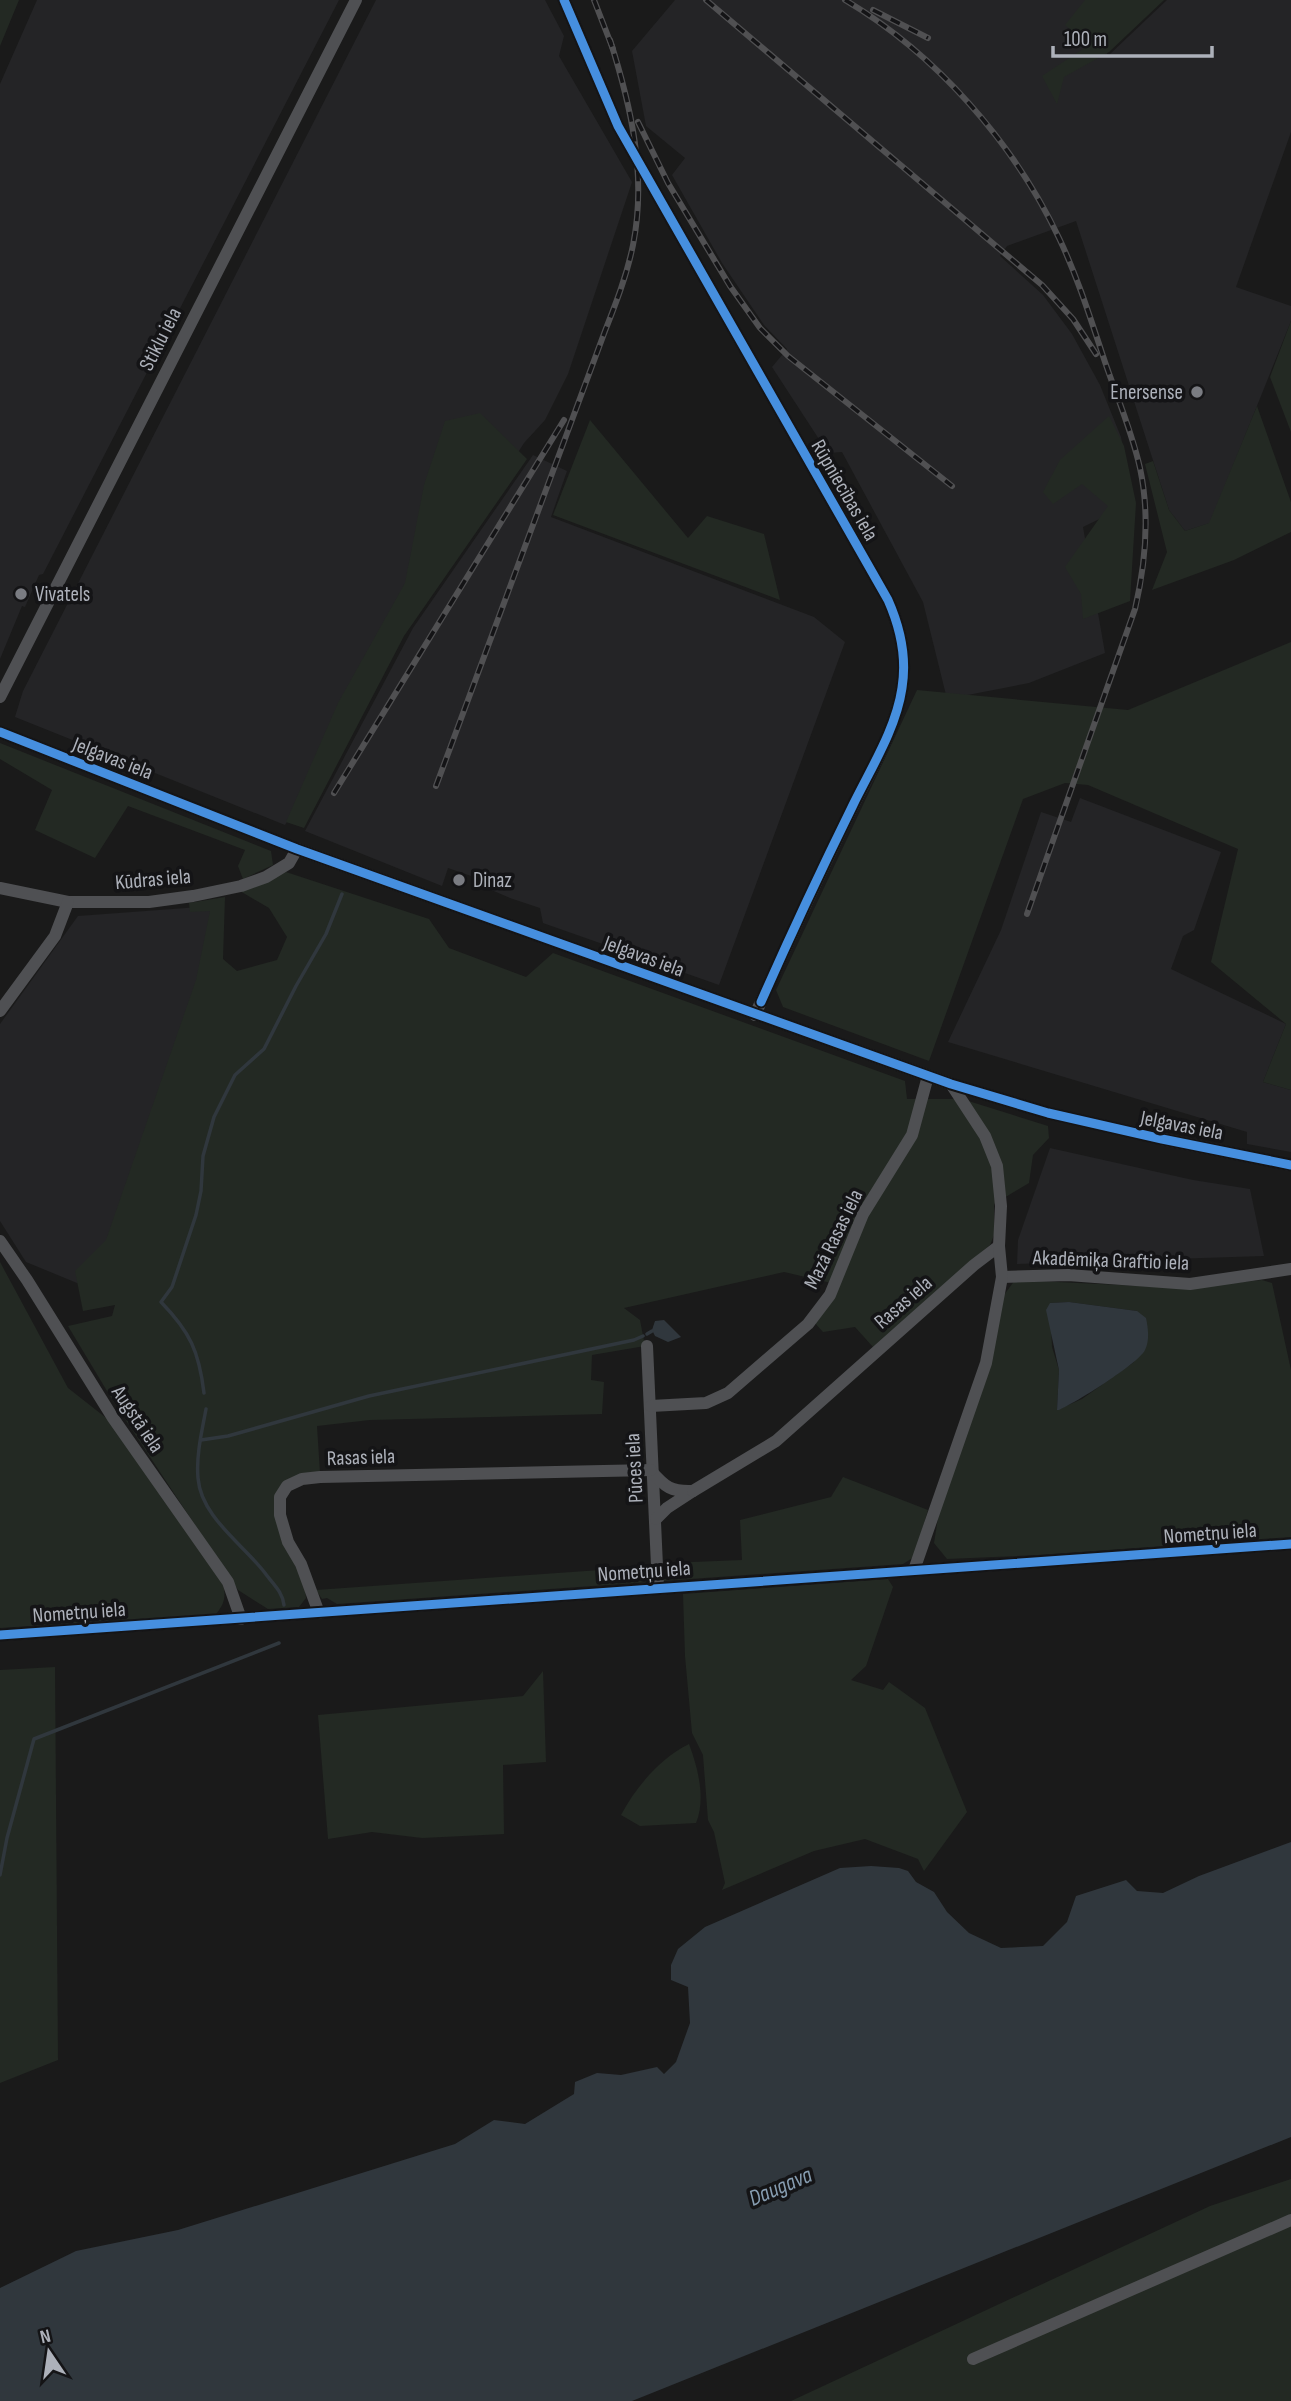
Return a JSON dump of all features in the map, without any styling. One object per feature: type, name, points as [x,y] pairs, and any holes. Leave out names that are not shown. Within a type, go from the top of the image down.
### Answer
[{"type":"street","name":"Stiklu iela","points":[[0,697],[356,0]]},
{"type":"street","name":"Rūpniecības iela","points":[[564,0],[618,126],[888,600],[901,639],[904,666],[902,687],[891,726],[755,1015]]},
{"type":"street","name":"Jelgavas iela","points":[[0,732],[297,849],[951,1084],[1056,1115],[1291,1165]]},
{"type":"street","name":"Kūdras iela","points":[[0,888],[68,902],[149,902],[241,886],[266,877],[289,863],[297,849]]},
{"type":"street","points":[[0,1011],[55,936],[68,902]]},
{"type":"street","name":"Mazā Rasas iela","points":[[651,1406],[706,1403],[728,1393],[807,1324],[830,1295],[863,1214],[912,1135],[928,1076]]},
{"type":"street","points":[[951,1084],[985,1136],[996,1166],[1001,1206],[999,1246]]},
{"type":"street","name":"Augstā iela","points":[[0,1241],[113,1418],[228,1583],[241,1619]]},
{"type":"street","name":"Akadēmiķa Graftio iela","points":[[999,1246],[1002,1277],[1068,1275],[1190,1284],[1291,1269]]},
{"type":"street","name":"Rasas iela","points":[[656,1519],[667,1508],[693,1491],[776,1441],[964,1273],[999,1246]]},
{"type":"street","points":[[914,1570],[986,1363],[1002,1277]]},
{"type":"street","name":"Pūces iela","points":[[647,1346],[658,1588]]},
{"type":"street","points":[[651,1470],[668,1489],[693,1491]]},
{"type":"street","name":"Rasas iela","points":[[319,1613],[300,1564],[288,1542],[280,1515],[280,1497],[287,1486],[302,1479],[651,1470]]},
{"type":"street","name":"Nometņu iela","points":[[0,1635],[1291,1544]]},
{"type":"street","points":[[973,2359],[1291,2220]]},
{"type":"shaded area","points":[[0,0],[19,0],[0,46]]},
{"type":"shaded area","points":[[37,0],[339,0],[43,574],[39,575],[25,607],[22,606],[0,659],[0,84]]},
{"type":"shaded area","points":[[376,0],[545,0],[564,36],[559,56],[632,182],[568,374],[545,420],[524,443],[285,825],[15,717],[23,691]]},
{"type":"shaded area","points":[[675,0],[1093,0],[1072,27],[1109,55],[1167,0],[1291,0],[1291,132],[1236,287],[1291,306],[1291,321],[1210,523],[1185,531],[1169,510],[1076,221],[1007,246],[1000,256],[1043,295],[1072,334],[1100,385],[1121,437],[1132,503],[1083,527],[1105,653],[1029,683],[947,699],[923,602],[842,452],[828,453],[772,367],[787,349],[764,325],[722,263],[672,175],[685,158],[646,126],[632,51]]},
{"type":"shaded area","points":[[1085,0],[1164,0],[1109,52],[1064,77],[1057,104],[1042,76],[1089,45],[1065,25]]},
{"type":"shaded area","points":[[1291,321],[1291,432],[1270,377]]},
{"type":"shaded area","points":[[1257,406],[1291,502],[1291,532],[1234,560],[1152,590],[1167,552],[1145,464],[1153,461],[1169,510],[1185,531],[1209,523]]},
{"type":"shaded area","points":[[480,413],[527,459],[404,636],[304,828],[286,822],[338,703],[405,583],[424,485],[445,421]]},
{"type":"shaded area","points":[[1109,416],[1124,446],[1136,503],[1130,601],[1083,619],[1081,594],[1065,567],[1108,506],[1082,484],[1053,504],[1043,492],[1060,460]]},
{"type":"shaded area","points":[[590,420],[688,538],[707,516],[764,534],[780,600],[553,515]]},
{"type":"shaded area","points":[[533,455],[567,471],[551,517],[814,617],[845,642],[719,985],[543,923],[540,908],[473,882],[474,877],[448,868],[442,886],[305,831],[413,628]]},
{"type":"shaded area","points":[[1291,642],[1291,1090],[1263,1082],[1286,1024],[1211,962],[1238,849],[1088,785],[1065,783],[1023,799],[929,1061],[783,1007],[776,990],[917,690],[1128,710]]},
{"type":"shaded area","points":[[0,743],[271,851],[273,865],[243,879],[238,866],[245,850],[128,806],[95,858],[35,830],[52,790],[0,759]]},
{"type":"shaded area","points":[[1080,798],[1221,852],[1194,930],[1183,936],[1171,969],[1286,1024],[1263,1082],[1291,1090],[1291,1152],[1247,1144],[1247,1132],[948,1042],[1001,930],[1041,812],[1071,822]]},
{"type":"shaded area","points":[[286,872],[429,919],[449,948],[526,977],[553,953],[905,1081],[907,1099],[962,1099],[1048,1126],[1049,1138],[1033,1155],[1029,1183],[994,1204],[994,1235],[990,1245],[873,1347],[855,1327],[823,1332],[814,1322],[840,1285],[784,1272],[624,1308],[640,1320],[645,1346],[592,1355],[591,1380],[604,1382],[602,1414],[370,1420],[317,1426],[320,1473],[290,1480],[277,1494],[306,1598],[299,1607],[268,1609],[238,1590],[113,1401],[68,1326],[112,1316],[115,1305],[83,1311],[75,1271],[106,1240],[196,980],[210,911],[190,912],[189,903],[225,897],[223,959],[237,971],[277,960],[287,937],[269,908],[240,891]]},
{"type":"shaded area","points":[[213,906],[199,977],[94,1290],[26,1262],[0,1221],[0,1024],[78,916]]},
{"type":"shaded area","points":[[1050,1148],[1193,1180],[1250,1189],[1264,1256],[1017,1264],[1018,1240]]},
{"type":"shaded area","points":[[0,1262],[68,1388],[110,1421],[222,1580],[224,1598],[216,1614],[0,1628]]},
{"type":"shaded area","points":[[1015,1280],[1182,1288],[1262,1280],[1272,1283],[1291,1370],[1291,1537],[947,1559],[934,1543],[939,1512],[1004,1295]],"holes":[[[1069,1302],[1137,1311],[1134,1362],[1082,1399],[1057,1410],[1059,1370],[1052,1347],[1050,1303]]]},
{"type":"shaded area","points":[[843,1477],[928,1510],[914,1557],[903,1564],[337,1604],[327,1598],[322,1599],[316,1590],[668,1563],[742,1560],[740,1520],[831,1497]]},
{"type":"shaded area","points":[[888,1579],[893,1587],[866,1666],[851,1680],[883,1690],[889,1682],[925,1708],[967,1812],[924,1871],[918,1859],[865,1839],[814,1851],[722,1890],[725,1883],[714,1832],[708,1820],[703,1755],[692,1733],[683,1594]]},
{"type":"shaded area","points":[[55,1667],[58,2060],[0,2083],[0,1670]]},
{"type":"shaded area","points":[[543,1671],[546,1762],[503,1765],[504,1834],[422,1838],[372,1832],[328,1839],[318,1715],[523,1696]]},
{"type":"shaded area","points":[[689,1744],[701,1794],[696,1823],[640,1826],[621,1815],[650,1774],[668,1757]]},
{"type":"shaded area","points":[[1291,2179],[1291,2401],[791,2401],[1210,2206]]},
{"type":"water","points":[[1069,1302],[1137,1311],[1146,1318],[1148,1338],[1145,1350],[1131,1364],[1091,1392],[1057,1410],[1059,1370],[1046,1310],[1050,1303]]},
{"type":"water","points":[[664,1320],[681,1337],[668,1342],[655,1336],[652,1330],[655,1321]]},
{"type":"water","name":"Daugava","points":[[1291,1842],[1291,2137],[632,2401],[0,2401],[0,2288],[76,2251],[178,2230],[455,2144],[494,2120],[525,2124],[574,2094],[575,2082],[597,2073],[621,2075],[657,2067],[664,2074],[676,2062],[690,2023],[688,1987],[671,1980],[671,1965],[678,1949],[705,1927],[840,1868],[871,1866],[908,1871],[916,1882],[934,1892],[947,1912],[969,1933],[1001,1948],[1043,1946],[1067,1922],[1076,1896],[1126,1880],[1137,1891],[1163,1893],[1199,1876]]},
{"type":"waterway","points":[[204,1393],[199,1365],[191,1343],[179,1323],[161,1302],[172,1287],[196,1215],[201,1191],[203,1156],[214,1117],[235,1075],[264,1049],[326,934],[342,894]]},
{"type":"waterway","points":[[647,1334],[652,1331]]},
{"type":"waterway","points":[[201,1440],[228,1436],[369,1396],[643,1336]]},
{"type":"waterway","points":[[206,1409],[198,1461],[201,1492],[215,1518],[277,1588],[284,1605]]},
{"type":"waterway","points":[[0,1875],[7,1838],[34,1739],[279,1643]]},
{"type":"railway","points":[[594,0],[613,49]]},
{"type":"railway","points":[[706,0],[1042,285],[1073,319],[1096,354]]},
{"type":"railway","points":[[845,0],[911,47],[941,74],[996,135],[1019,168],[1041,203],[1072,268],[1129,428],[1140,468],[1146,521],[1142,574],[1135,609],[1027,914]]},
{"type":"railway","points":[[873,10],[928,38]]},
{"type":"railway","points":[[436,786],[631,256],[638,193],[635,141],[610,40]]},
{"type":"railway","points":[[638,122],[668,183],[730,286],[760,328],[788,356],[952,486]]},
{"type":"railway","points":[[334,793],[564,420]]},
{"type":"cycle path","points":[[564,0],[618,126],[888,600],[901,642],[904,665],[902,688],[889,733],[817,878],[761,1002]]},
{"type":"cycle path","points":[[0,732],[297,849],[951,1084],[1048,1113],[1291,1165]]},
{"type":"cycle path","points":[[0,1635],[1291,1544]]},
{"type":"place","name":"Enersense","points":[[1197,392]]},
{"type":"place","name":"Vivatels","points":[[21,594]]},
{"type":"place","name":"Dinaz","points":[[459,880]]}]
